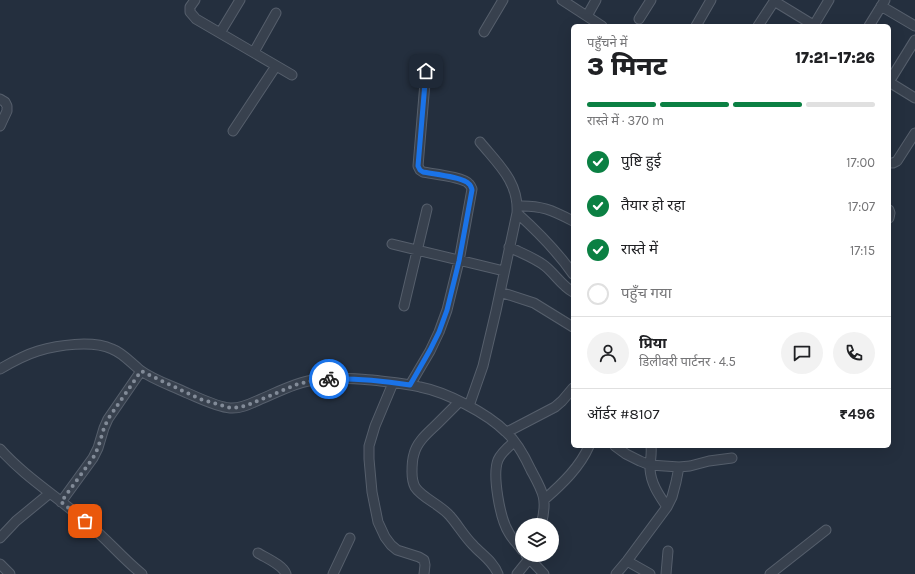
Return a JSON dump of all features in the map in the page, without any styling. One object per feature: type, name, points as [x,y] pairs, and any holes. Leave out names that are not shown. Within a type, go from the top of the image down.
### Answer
[{"type":"street","points":[[195,0],[190,7],[192,16],[292,75]]},
{"type":"street","points":[[220,33],[240,0]]},
{"type":"street","points":[[484,32],[503,0]]},
{"type":"street","points":[[562,0],[599,24]]},
{"type":"street","points":[[587,16],[596,0]]},
{"type":"street","points":[[639,19],[651,0]]},
{"type":"street","points":[[697,24],[711,0]]},
{"type":"street","points":[[759,24],[774,0],[811,24]]},
{"type":"street","points":[[815,24],[829,0]]},
{"type":"street","points":[[870,24],[883,3],[915,26]]},
{"type":"street","points":[[254,52],[276,13]]},
{"type":"street","points":[[891,79],[915,40]]},
{"type":"street","points":[[233,131],[276,66]]},
{"type":"street","points":[[410,385],[439,332],[447,310],[459,261],[472,190],[470,184],[465,180],[423,172],[418,166],[426,71]]},
{"type":"street","points":[[891,83],[915,98]]},
{"type":"street","points":[[0,99],[5,102],[7,110],[0,126]]},
{"type":"street","points":[[891,163],[897,161],[915,133]]},
{"type":"street","points":[[469,406],[483,366],[517,209],[514,188],[507,174],[480,142]]},
{"type":"street","points":[[517,209],[532,205],[546,208],[571,220]]},
{"type":"street","points":[[404,306],[427,209]]},
{"type":"street","points":[[517,209],[530,225],[547,241],[571,271]]},
{"type":"street","points":[[392,244],[504,271]]},
{"type":"street","points":[[509,246],[545,266],[563,285],[571,291]]},
{"type":"street","points":[[500,292],[534,303],[571,326]]},
{"type":"street","points":[[0,369],[20,358],[38,351],[55,347],[84,344],[100,345],[112,349],[121,354],[141,371],[200,399],[231,408],[241,407],[298,384],[319,379],[349,378],[410,385],[443,393],[493,420],[507,432],[527,460],[545,498],[543,518]]},
{"type":"street","points":[[61,502],[93,458],[108,419],[141,371]]},
{"type":"street","points":[[393,383],[375,426],[370,446],[369,459],[372,492],[378,522],[385,537],[397,550],[420,557],[424,560],[424,574]]},
{"type":"street","points":[[507,432],[555,407],[571,390]]},
{"type":"street","points":[[459,402],[418,445],[412,462],[412,477],[415,486],[420,493],[442,508],[450,516],[476,549],[491,562],[498,574]]},
{"type":"street","points":[[514,442],[500,456],[497,462],[496,484],[499,505],[504,521],[508,532],[515,541]]},
{"type":"street","points":[[545,498],[570,475],[588,448]]},
{"type":"street","points":[[618,448],[626,454],[650,465],[679,467],[732,458]]},
{"type":"street","points":[[651,448],[650,470],[653,484],[657,493],[667,507]]},
{"type":"street","points":[[0,449],[9,459],[85,521],[142,574]]},
{"type":"street","points":[[616,574],[628,561],[667,507],[672,497],[679,467]]},
{"type":"street","points":[[0,538],[16,521],[50,493]]},
{"type":"street","points":[[770,574],[826,530]]},
{"type":"street","points":[[333,574],[350,538]]},
{"type":"street","points":[[666,574],[668,551]]},
{"type":"street","points":[[258,553],[280,566],[285,570],[286,574]]},
{"type":"street","points":[[628,561],[650,574]]},
{"type":"street","points":[[517,574],[525,562]]},
{"type":"street","points":[[534,562],[544,574]]},
{"type":"street","points":[[0,564],[10,574]]},
{"type":"way so far","points":[[85,521],[61,502],[88,467],[98,448],[108,419],[141,371],[200,399],[231,408],[250,404],[298,384],[319,379],[329,379]]},
{"type":"route","points":[[329,379],[349,378],[410,385],[439,332],[447,310],[459,261],[472,190],[470,184],[465,180],[423,172],[418,166],[426,71]]}]
